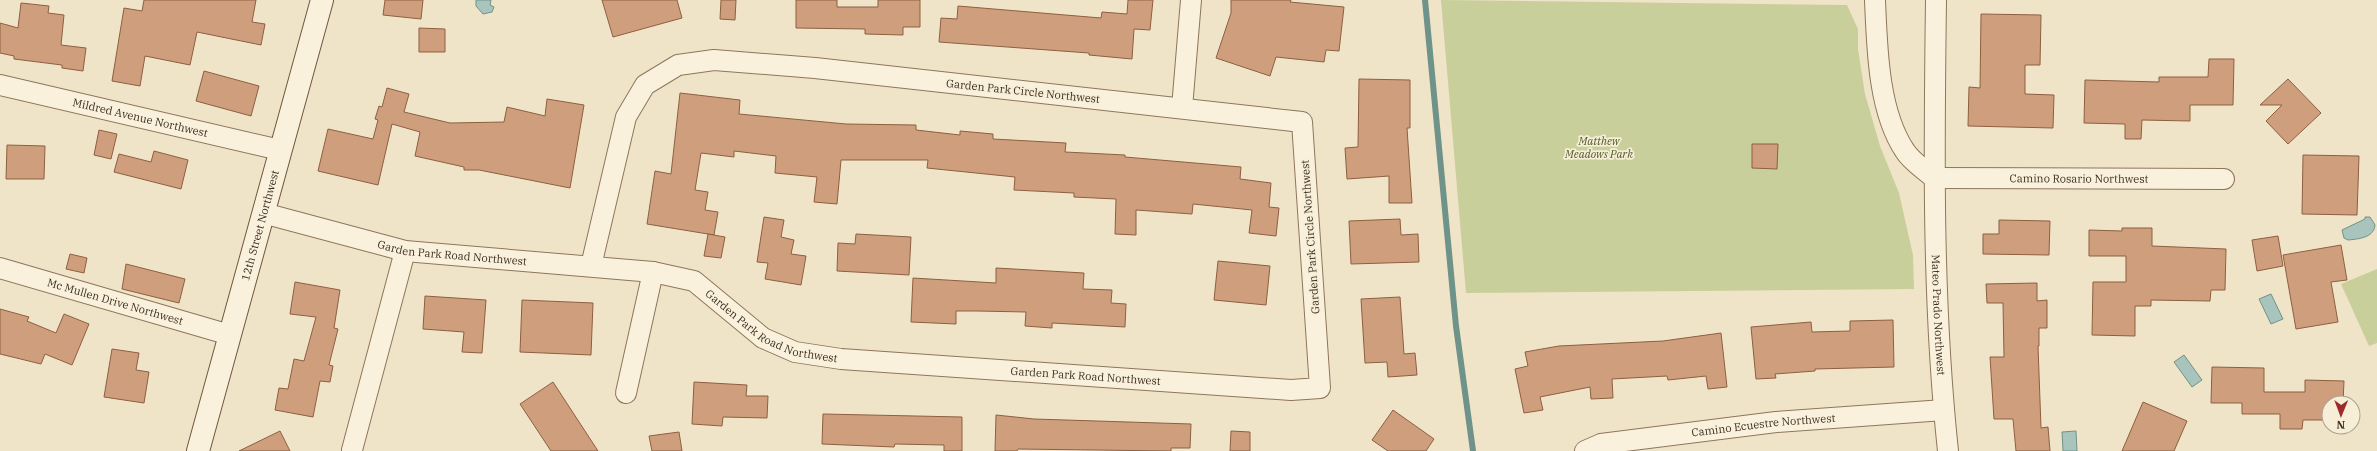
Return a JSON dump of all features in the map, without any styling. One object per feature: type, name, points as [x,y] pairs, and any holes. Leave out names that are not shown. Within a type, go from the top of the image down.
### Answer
[{"type":"main road","name":"12th Street Northwest","points":[[198,451],[322,0]]},
{"type":"street","points":[[1182,108],[1191,0]]},
{"type":"street","points":[[1875,0],[1877,36],[1886,110],[1905,152],[1934,178]]},
{"type":"street","name":"Mateo Prado Northwest","points":[[1936,0],[1934,178],[1944,410],[1948,451]]},
{"type":"street","name":"Garden Park Circle Northwest","points":[[591,266],[626,116],[645,85],[678,65],[714,60],[808,68],[1302,122],[1320,388],[1291,390]]},
{"type":"street","name":"Mildred Avenue Northwest","points":[[0,85],[280,150]]},
{"type":"street","name":"Camino Rosario Northwest","points":[[1934,178],[2224,179]]},
{"type":"street","name":"Garden Park Road Northwest","points":[[263,213],[405,251],[653,272],[694,281],[763,338],[795,352],[841,359],[1291,390]]},
{"type":"street","points":[[352,450],[405,251]]},
{"type":"street","name":"Mc Mullen Drive Northwest","points":[[0,268],[230,335]]},
{"type":"street","points":[[626,393],[653,272]]},
{"type":"street","name":"Camino Ecuestre Northwest","points":[[1585,451],[1601,444],[1776,422],[1944,410]]},
{"type":"green space","name":"Matthew Meadows Park","points":[[1441,0],[1847,5],[1858,29],[1858,49],[1865,94],[1880,146],[1899,193],[1913,255],[1914,289],[1466,293]]},
{"type":"green space","points":[[2377,269],[2377,343],[2369,346],[2341,284]]},
{"type":"water","points":[[476,0],[491,0],[490,5],[494,7],[492,12],[483,14],[476,6]]},
{"type":"water","points":[[2365,217],[2370,217],[2375,225],[2372,233],[2361,238],[2348,240],[2344,238],[2342,230],[2365,219]]},
{"type":"water","points":[[2271,294],[2283,319],[2271,324],[2259,299]]},
{"type":"water","points":[[2184,355],[2202,380],[2192,387],[2174,362]]},
{"type":"water","points":[[2076,431],[2077,451],[2063,451],[2062,432]]},
{"type":"building","points":[[144,0],[256,0],[252,22],[265,24],[261,45],[197,32],[190,65],[145,56],[140,86],[112,81],[124,8],[142,11]]},
{"type":"building","points":[[385,0],[423,0],[421,19],[383,15]]},
{"type":"building","points":[[602,0],[677,0],[682,18],[613,37]]},
{"type":"building","points":[[721,0],[736,0],[735,20],[720,19]]},
{"type":"building","points":[[796,0],[837,0],[837,7],[878,7],[878,0],[920,0],[920,27],[903,27],[903,35],[865,34],[865,29],[796,28]]},
{"type":"building","points":[[1128,0],[1153,0],[1150,30],[1134,29],[1132,59],[1089,55],[1089,53],[939,42],[941,18],[957,19],[958,6],[1101,18],[1102,12],[1127,14]]},
{"type":"building","points":[[1231,0],[1291,0],[1290,2],[1344,7],[1339,51],[1326,50],[1324,62],[1276,57],[1270,76],[1216,58],[1231,13]]},
{"type":"building","points":[[21,3],[49,6],[48,13],[64,15],[61,45],[86,48],[83,71],[62,68],[62,65],[14,59],[14,56],[0,53],[0,23],[18,28]]},
{"type":"building","points":[[1981,14],[2041,15],[2040,65],[2025,65],[2025,94],[2054,95],[2053,128],[1968,126],[1969,87],[1980,88]]},
{"type":"building","points":[[419,28],[445,29],[445,52],[419,52]]},
{"type":"building","points":[[2209,59],[2234,59],[2233,105],[2190,105],[2190,121],[2142,120],[2141,139],[2125,139],[2125,124],[2084,123],[2085,80],[2159,82],[2159,77],[2208,77]]},
{"type":"building","points":[[204,71],[259,86],[251,116],[196,101]]},
{"type":"building","points":[[1359,79],[1410,80],[1410,128],[1407,128],[1412,203],[1389,203],[1389,176],[1347,179],[1345,148],[1358,147]]},
{"type":"building","points":[[2288,79],[2321,113],[2288,144],[2266,121],[2282,105],[2260,105]]},
{"type":"building","points":[[387,88],[409,94],[404,112],[450,123],[504,122],[507,107],[545,116],[547,99],[584,105],[570,188],[479,170],[464,170],[464,167],[415,156],[420,132],[392,124],[378,185],[318,171],[328,129],[373,139],[378,120],[375,119],[379,106],[382,107]]},
{"type":"building","points":[[680,93],[740,100],[739,114],[846,124],[916,125],[916,130],[960,135],[960,131],[993,134],[993,139],[1066,143],[1065,152],[1125,155],[1125,157],[1241,167],[1240,179],[1271,183],[1269,207],[1279,208],[1276,236],[1249,233],[1252,210],[1193,204],[1192,214],[1136,210],[1136,235],[1115,234],[1116,199],[1074,197],[1074,193],[1014,190],[1015,177],[927,168],[928,160],[841,160],[837,204],[814,202],[817,177],[775,173],[776,156],[734,151],[734,157],[701,153],[695,190],[708,192],[705,210],[718,212],[714,235],[647,224],[655,171],[671,174]]},
{"type":"building","points":[[99,130],[117,134],[111,159],[94,155]]},
{"type":"building","points":[[1752,144],[1778,144],[1777,169],[1752,168]]},
{"type":"building","points":[[7,145],[45,146],[44,179],[6,179]]},
{"type":"building","points":[[154,151],[188,160],[181,189],[114,172],[119,154],[151,162]]},
{"type":"building","points":[[2303,155],[2359,156],[2357,215],[2302,214]]},
{"type":"building","points":[[764,217],[784,220],[781,237],[794,240],[791,254],[806,256],[801,285],[765,279],[768,263],[757,262]]},
{"type":"building","points":[[1400,219],[1401,235],[1418,234],[1419,262],[1351,264],[1349,221]]},
{"type":"building","points":[[1999,220],[2050,221],[2049,255],[1983,254],[1983,234],[1999,234]]},
{"type":"building","points":[[2122,228],[2152,228],[2152,246],[2226,249],[2225,290],[2211,290],[2210,301],[2151,300],[2151,306],[2135,306],[2135,336],[2092,335],[2093,282],[2126,282],[2126,256],[2089,256],[2089,230],[2122,231]]},
{"type":"building","points":[[708,234],[725,237],[721,258],[704,256]]},
{"type":"building","points":[[856,234],[911,237],[909,275],[837,271],[838,243],[855,244]]},
{"type":"building","points":[[2278,236],[2283,266],[2257,271],[2252,240]]},
{"type":"building","points":[[2341,245],[2347,280],[2331,282],[2338,322],[2296,329],[2283,255]]},
{"type":"building","points":[[70,254],[87,258],[84,273],[66,269]]},
{"type":"building","points":[[1218,261],[1270,266],[1266,305],[1214,300]]},
{"type":"building","points":[[126,264],[185,279],[179,303],[122,289]]},
{"type":"building","points":[[996,268],[1084,273],[1083,289],[1112,290],[1111,303],[1126,304],[1125,327],[1052,323],[1052,328],[1025,326],[1026,312],[956,311],[956,324],[911,322],[913,278],[996,283]]},
{"type":"building","points":[[295,282],[340,290],[334,328],[338,329],[329,365],[333,366],[330,382],[320,381],[313,417],[275,410],[279,388],[288,389],[294,359],[304,361],[316,317],[290,314]]},
{"type":"building","points":[[2037,283],[2037,301],[2047,300],[2047,328],[2039,328],[2038,346],[2041,428],[2048,427],[2050,451],[2016,451],[2013,419],[1994,419],[1990,357],[2004,357],[2003,303],[1987,303],[1986,284]]},
{"type":"building","points":[[425,296],[486,300],[482,353],[462,352],[464,332],[423,329]]},
{"type":"building","points":[[1400,297],[1404,354],[1415,353],[1417,375],[1388,377],[1387,362],[1365,363],[1361,299]]},
{"type":"building","points":[[522,300],[593,303],[591,355],[520,352]]},
{"type":"building","points":[[0,309],[29,317],[27,321],[56,333],[64,314],[89,324],[72,365],[45,354],[41,364],[0,354]]},
{"type":"building","points":[[1893,320],[1894,367],[1815,369],[1815,371],[1775,374],[1776,378],[1756,379],[1751,327],[1811,322],[1812,332],[1850,331],[1850,321]]},
{"type":"building","points":[[1721,333],[1727,387],[1708,389],[1706,376],[1668,380],[1667,376],[1612,379],[1613,398],[1591,399],[1590,387],[1540,397],[1543,410],[1524,413],[1515,369],[1528,366],[1525,352],[1559,346],[1663,341]]},
{"type":"building","points":[[112,349],[139,353],[136,370],[149,372],[144,403],[104,397]]},
{"type":"building","points":[[2212,367],[2264,368],[2264,392],[2305,392],[2305,380],[2344,381],[2343,395],[2321,395],[2321,420],[2303,420],[2302,429],[2280,429],[2280,414],[2242,414],[2242,403],[2211,403]]},
{"type":"building","points":[[553,382],[598,451],[551,451],[520,404]]},
{"type":"building","points":[[694,382],[747,385],[746,396],[768,396],[767,418],[723,417],[722,426],[692,424]]},
{"type":"building","points":[[2143,402],[2187,421],[2174,451],[2122,451]]},
{"type":"building","points":[[1393,410],[1434,439],[1426,451],[1388,451],[1372,440]]},
{"type":"building","points":[[823,414],[962,417],[962,451],[944,451],[944,445],[895,444],[894,447],[822,444]]},
{"type":"building","points":[[996,415],[1034,419],[1191,424],[1190,448],[1171,448],[1171,451],[1018,449],[1017,451],[995,451]]},
{"type":"building","points":[[280,431],[290,451],[239,451]]},
{"type":"building","points":[[1231,431],[1250,432],[1250,451],[1230,451]]},
{"type":"building","points":[[679,432],[682,451],[652,451],[649,436]]},
{"type":"waterway","points":[[1425,0],[1456,326],[1473,451]]}]
